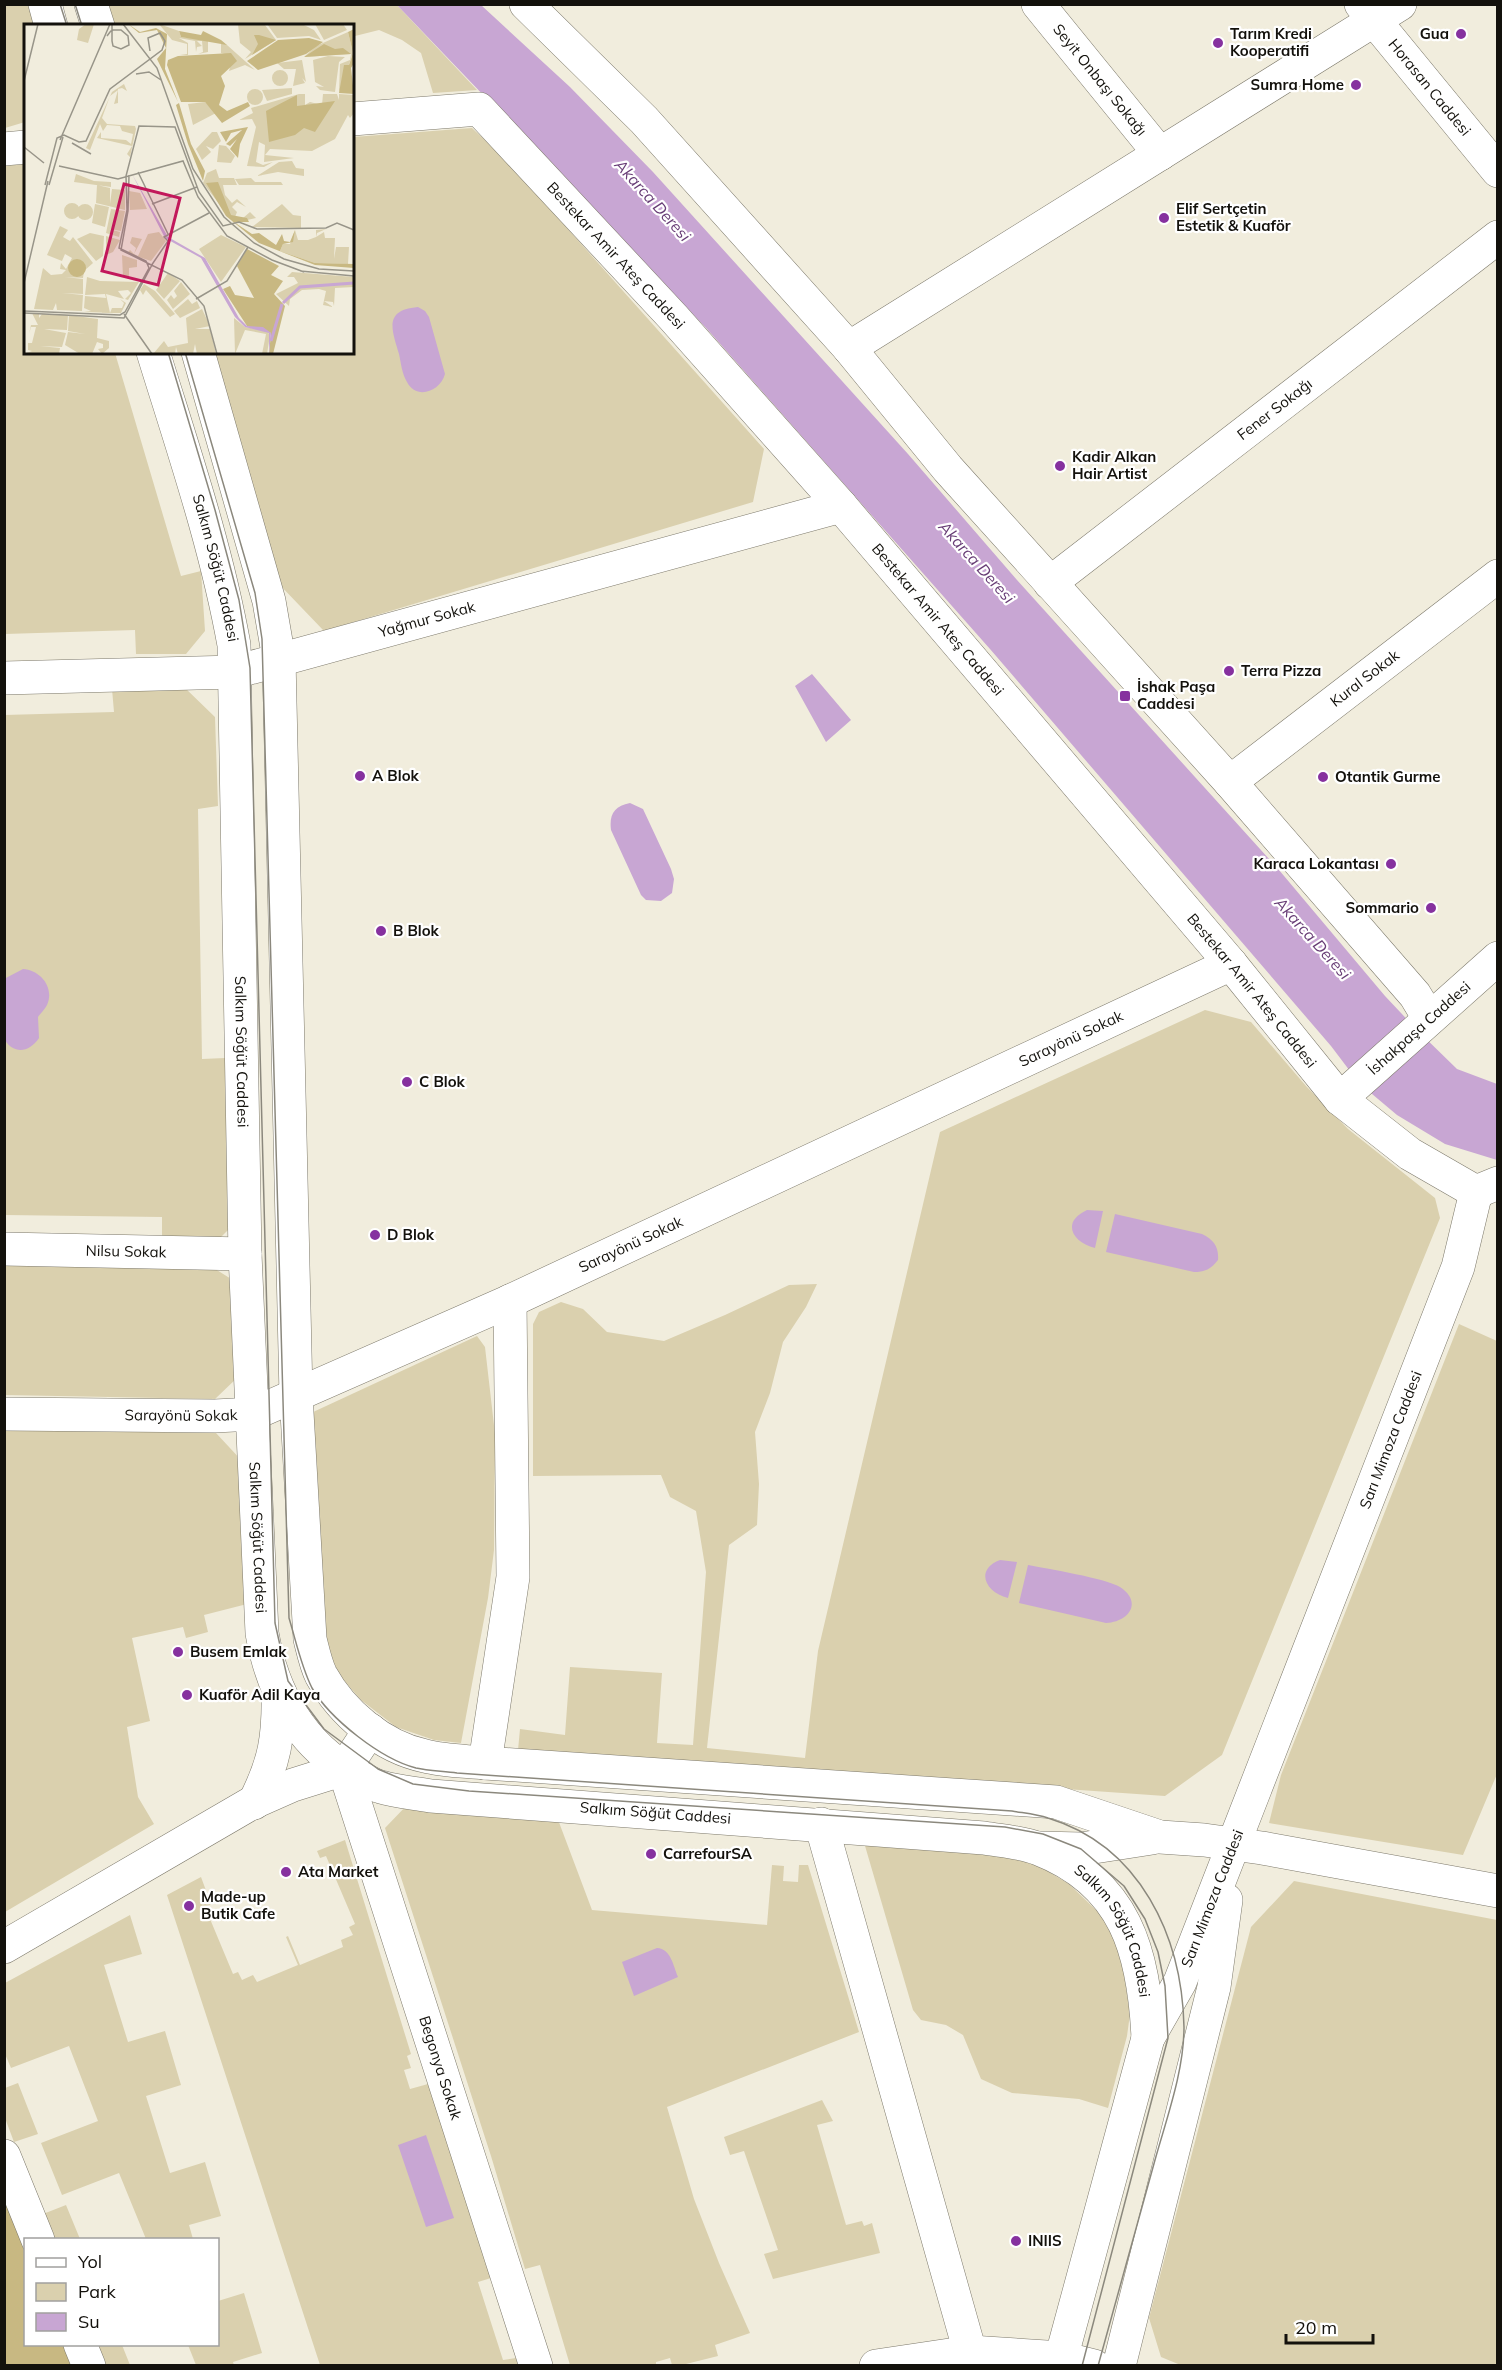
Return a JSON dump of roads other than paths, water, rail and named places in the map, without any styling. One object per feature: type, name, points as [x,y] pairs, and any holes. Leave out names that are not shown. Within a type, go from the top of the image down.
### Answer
[{"type":"main road","points":[[45,4],[50,24]]},
{"type":"main road","points":[[91,4],[97,24]]},
{"type":"main road","points":[[525,4],[644,120],[849,348],[948,469],[1230,782],[1415,995],[1423,1024]]},
{"type":"main road","name":"Seyit Onbaşı Sokağı","points":[[1038,4],[1160,154]]},
{"type":"main road","points":[[849,348],[1160,154],[1378,10]]},
{"type":"main road","name":"Horasan Caddesi","points":[[1378,10],[1497,171]]},
{"type":"main road","name":"Bestekar Amir Ateş Caddesi","points":[[354,119],[479,109],[673,317],[841,506],[1231,964],[1349,1091],[1410,1154],[1487,1188]]},
{"type":"main road","points":[[4,148],[24,147]]},
{"type":"main road","name":"Fener Sokağı","points":[[1050,583],[1497,237]]},
{"type":"main road","name":"Salkım Söğüt Caddesi","points":[[154,354],[204,518],[227,604],[234,645],[245,1254],[262,1633],[266,1654],[282,1701],[310,1741],[344,1768],[379,1787],[431,1796],[984,1838],[1038,1848],[1083,1873],[1113,1902],[1135,1943],[1147,1999],[1148,2038]]},
{"type":"main road","points":[[199,354],[269,601],[279,659],[296,1395],[310,1640],[321,1674],[350,1713],[370,1730],[405,1751],[416,1754],[485,1763],[1056,1802],[1160,1837]]},
{"type":"main road","name":"Yağmur Sokak","points":[[4,678],[235,672],[841,506]]},
{"type":"main road","name":"Kural Sokak","points":[[1230,782],[1497,576]]},
{"type":"main road","name":"İshakpaşa Caddesi","points":[[1349,1091],[1497,958]]},
{"type":"main road","name":"Sarayönü Sokak","points":[[4,1414],[215,1416],[253,1414],[510,1301],[1231,964]]},
{"type":"main road","name":"Sarı Mimoza Caddesi","points":[[1060,2362],[1148,2038],[1180,1982],[1487,1188]]},
{"type":"main road","name":"Nilsu Sokak","points":[[4,1249],[245,1254]]},
{"type":"main road","points":[[485,1763],[513,1577],[510,1301]]},
{"type":"main road","points":[[254,1803],[268,1775],[275,1751],[278,1691]]},
{"type":"main road","points":[[4,1947],[254,1803],[293,1785],[344,1768],[370,1730]]},
{"type":"main road","name":"Begonya Sokak","points":[[344,1768],[536,2366]]},
{"type":"main road","points":[[820,1824],[970,2352]]},
{"type":"main road","points":[[1038,1848],[1081,1849],[1160,1837],[1239,1832],[1497,1891]]},
{"type":"main road","name":"Sarı Mimoza Caddesi","points":[[1119,2366],[1214,1987],[1239,1832]]},
{"type":"main road","points":[[4,2156],[37,2238]]},
{"type":"main road","points":[[81,2346],[89,2366]]},
{"type":"main road","points":[[876,2366],[970,2352],[1094,2366]]},
{"type":"water","name":"Akarca Deresi","points":[[397,5],[481,5],[570,87],[653,172],[1279,870],[1385,996],[1457,1069],[1497,1084],[1497,1160],[1445,1144],[1397,1115],[1359,1083],[1331,1046],[990,649],[707,329]]},
{"type":"water","points":[[418,307],[429,317],[445,374],[438,385],[428,392],[416,391],[405,379],[393,329],[395,317],[399,312]]},
{"type":"water","points":[[812,674],[851,720],[826,742],[795,686]]},
{"type":"water","points":[[630,803],[643,809],[671,869],[674,879],[672,893],[661,901],[646,900],[641,895],[611,830],[611,820],[616,809]]},
{"type":"water","points":[[23,969],[40,976],[47,986],[49,998],[46,1007],[38,1017],[39,1038],[27,1049],[17,1050],[5,1040],[4,979]]},
{"type":"water","points":[[1087,1210],[1103,1211],[1095,1248],[1080,1241],[1073,1231],[1074,1220]]},
{"type":"water","points":[[1115,1214],[1202,1234],[1215,1244],[1218,1260],[1208,1269],[1194,1272],[1106,1252]]},
{"type":"water","points":[[1000,1560],[1017,1562],[1008,1598],[994,1591],[986,1581],[987,1569]]},
{"type":"water","points":[[1028,1565],[1090,1577],[1120,1587],[1131,1599],[1130,1610],[1121,1619],[1106,1623],[1019,1603]]},
{"type":"water","points":[[657,1948],[668,1954],[678,1977],[634,1996],[622,1962]]},
{"type":"water","points":[[426,2135],[454,2218],[426,2227],[398,2145]]},
{"type":"tram line","points":[[60,4],[66,24]]},
{"type":"tram line","points":[[75,4],[81,24]]},
{"type":"tram line","points":[[169,354],[239,600],[250,668],[275,1623],[288,1681],[324,1729],[378,1769],[413,1784],[469,1791],[1005,1827],[1043,1834],[1081,1849],[1124,1886],[1145,1919],[1158,1952],[1165,1986],[1168,2038],[1082,2366]]},
{"type":"tram line","points":[[186,354],[255,593],[262,639],[289,1618],[308,1680],[320,1700],[344,1725],[372,1747],[416,1768],[457,1773],[1012,1811],[1048,1818],[1080,1831],[1108,1850],[1131,1872],[1150,1899],[1164,1928],[1175,1960],[1184,2027],[1181,2060],[1174,2094],[1098,2366]]},
{"type":"place","name":"Gua","points":[[1461,34]]},
{"type":"place","name":"Tarım Kredi Kooperatifi","points":[[1218,43]]},
{"type":"place","name":"Sumra Home","points":[[1356,85]]},
{"type":"place","name":"Elif Sertçetin Estetik & Kuaför","points":[[1164,218]]},
{"type":"place","name":"Kadir Alkan Hair Artist","points":[[1060,466]]},
{"type":"place","name":"Terra Pizza","points":[[1229,671]]},
{"type":"place","name":"İshak Paşa Caddesi","points":[[1125,696]]},
{"type":"place","name":"A Blok","points":[[360,776]]},
{"type":"place","name":"Otantik Gurme","points":[[1323,777]]},
{"type":"place","name":"Karaca Lokantası","points":[[1391,864]]},
{"type":"place","name":"Sommario","points":[[1431,908]]},
{"type":"place","name":"B Blok","points":[[381,931]]},
{"type":"place","name":"C Blok","points":[[407,1082]]},
{"type":"place","name":"D Blok","points":[[375,1235]]},
{"type":"place","name":"Busem Emlak","points":[[178,1652]]},
{"type":"place","name":"Kuaför Adil Kaya","points":[[187,1695]]},
{"type":"place","name":"CarrefourSA","points":[[651,1854]]},
{"type":"place","name":"Ata Market","points":[[286,1872]]},
{"type":"place","name":"Made-up Butik Cafe","points":[[189,1906]]},
{"type":"place","name":"INIIS","points":[[1016,2241]]}]
